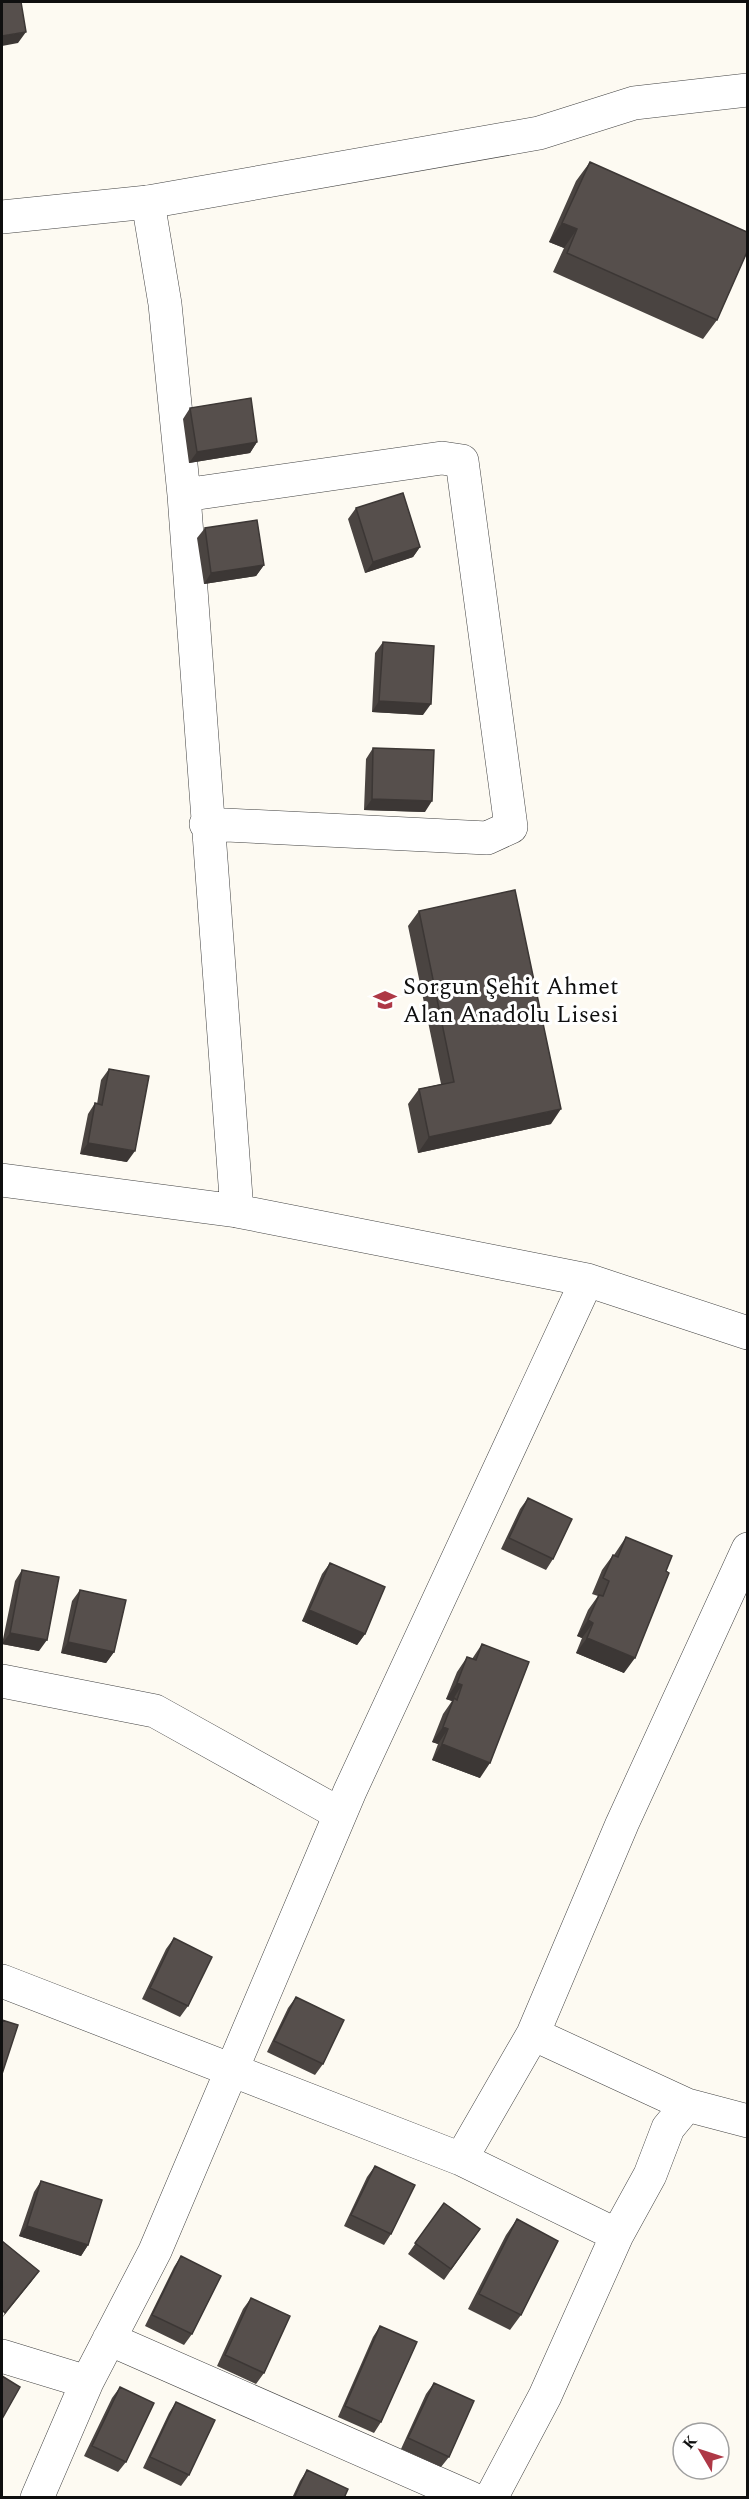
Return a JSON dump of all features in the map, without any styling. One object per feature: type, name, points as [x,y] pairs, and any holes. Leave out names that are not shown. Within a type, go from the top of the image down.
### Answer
[{"type":"street","points":[[2,217],[148,202],[539,133],[634,103],[747,90]]},
{"type":"street","points":[[148,202],[165,304],[184,495],[206,824],[237,1211]]},
{"type":"street","points":[[184,495],[442,458],[462,461],[511,827],[487,838],[206,824]]},
{"type":"street","points":[[2,1180],[237,1211],[587,1280],[747,1333]]},
{"type":"street","points":[[37,2498],[87,2382],[155,2251],[340,1814],[587,1280]]},
{"type":"street","points":[[460,2159],[533,2034],[622,1824],[747,1549]]},
{"type":"street","points":[[2,1681],[155,1711],[340,1814]]},
{"type":"street","points":[[2,1981],[232,2068],[460,2159],[617,2235]]},
{"type":"street","points":[[533,2034],[687,2105],[747,2121]]},
{"type":"street","points":[[491,2498],[545,2396],[617,2235],[650,2175],[668,2128],[687,2105]]},
{"type":"street","points":[[109,2339],[471,2498]]},
{"type":"street","points":[[2,2356],[87,2382]]},
{"type":"building","points":[[2,2],[21,2],[26,32],[2,36]]},
{"type":"building","points":[[590,162],[747,232],[747,252],[717,320],[567,253],[577,229],[562,223]]},
{"type":"building","points":[[251,398],[257,442],[197,452],[190,408]]},
{"type":"building","points":[[403,493],[420,547],[373,562],[356,508]]},
{"type":"building","points":[[257,520],[264,565],[211,573],[205,528]]},
{"type":"building","points":[[383,642],[434,646],[431,704],[379,701]]},
{"type":"building","points":[[373,748],[434,750],[432,801],[372,799]]},
{"type":"building","points":[[515,890],[561,1109],[429,1137],[419,1089],[454,1082],[419,911]]},
{"type":"building","points":[[109,1069],[149,1076],[135,1151],[88,1143],[95,1103],[102,1105]]},
{"type":"building","points":[[528,1498],[572,1519],[553,1559],[509,1538]]},
{"type":"building","points":[[626,1537],[672,1556],[666,1571],[669,1573],[635,1658],[587,1638],[593,1623],[588,1620],[599,1595],[603,1596],[609,1581],[603,1578],[613,1555],[618,1557]]},
{"type":"building","points":[[330,1563],[385,1587],[365,1634],[309,1610]]},
{"type":"building","points":[[22,1570],[59,1577],[47,1640],[10,1633]]},
{"type":"building","points":[[80,1590],[126,1600],[114,1652],[68,1642]]},
{"type":"building","points":[[482,1644],[529,1662],[490,1763],[442,1744],[448,1729],[443,1727],[454,1698],[457,1700],[462,1685],[457,1683],[467,1657],[476,1660]]},
{"type":"building","points":[[174,1938],[212,1957],[188,2006],[150,1988]]},
{"type":"building","points":[[296,1997],[344,2020],[323,2064],[274,2041]]},
{"type":"building","points":[[2,2020],[18,2025],[2,2074]]},
{"type":"building","points":[[375,2166],[415,2185],[391,2234],[351,2215]]},
{"type":"building","points":[[41,2181],[102,2200],[88,2245],[27,2226]]},
{"type":"building","points":[[444,2203],[480,2229],[451,2269],[415,2243]]},
{"type":"building","points":[[517,2219],[558,2241],[521,2315],[479,2294]]},
{"type":"building","points":[[2,2241],[39,2271],[5,2313],[2,2310]]},
{"type":"building","points":[[181,2256],[221,2276],[192,2334],[152,2315]]},
{"type":"building","points":[[251,2298],[290,2316],[264,2373],[225,2355]]},
{"type":"building","points":[[380,2326],[417,2342],[381,2422],[345,2406]]},
{"type":"building","points":[[2,2376],[20,2387],[2,2419]]},
{"type":"building","points":[[434,2383],[474,2401],[449,2457],[408,2438]]},
{"type":"building","points":[[120,2387],[154,2403],[126,2462],[92,2446]]},
{"type":"building","points":[[176,2402],[215,2420],[189,2475],[150,2457]]},
{"type":"building","points":[[307,2470],[348,2489],[344,2498],[294,2498]]},
{"type":"place","name":"Sorgun Şehit Ahmet Alan Anadolu Lisesi","points":[[385,1000]]}]
